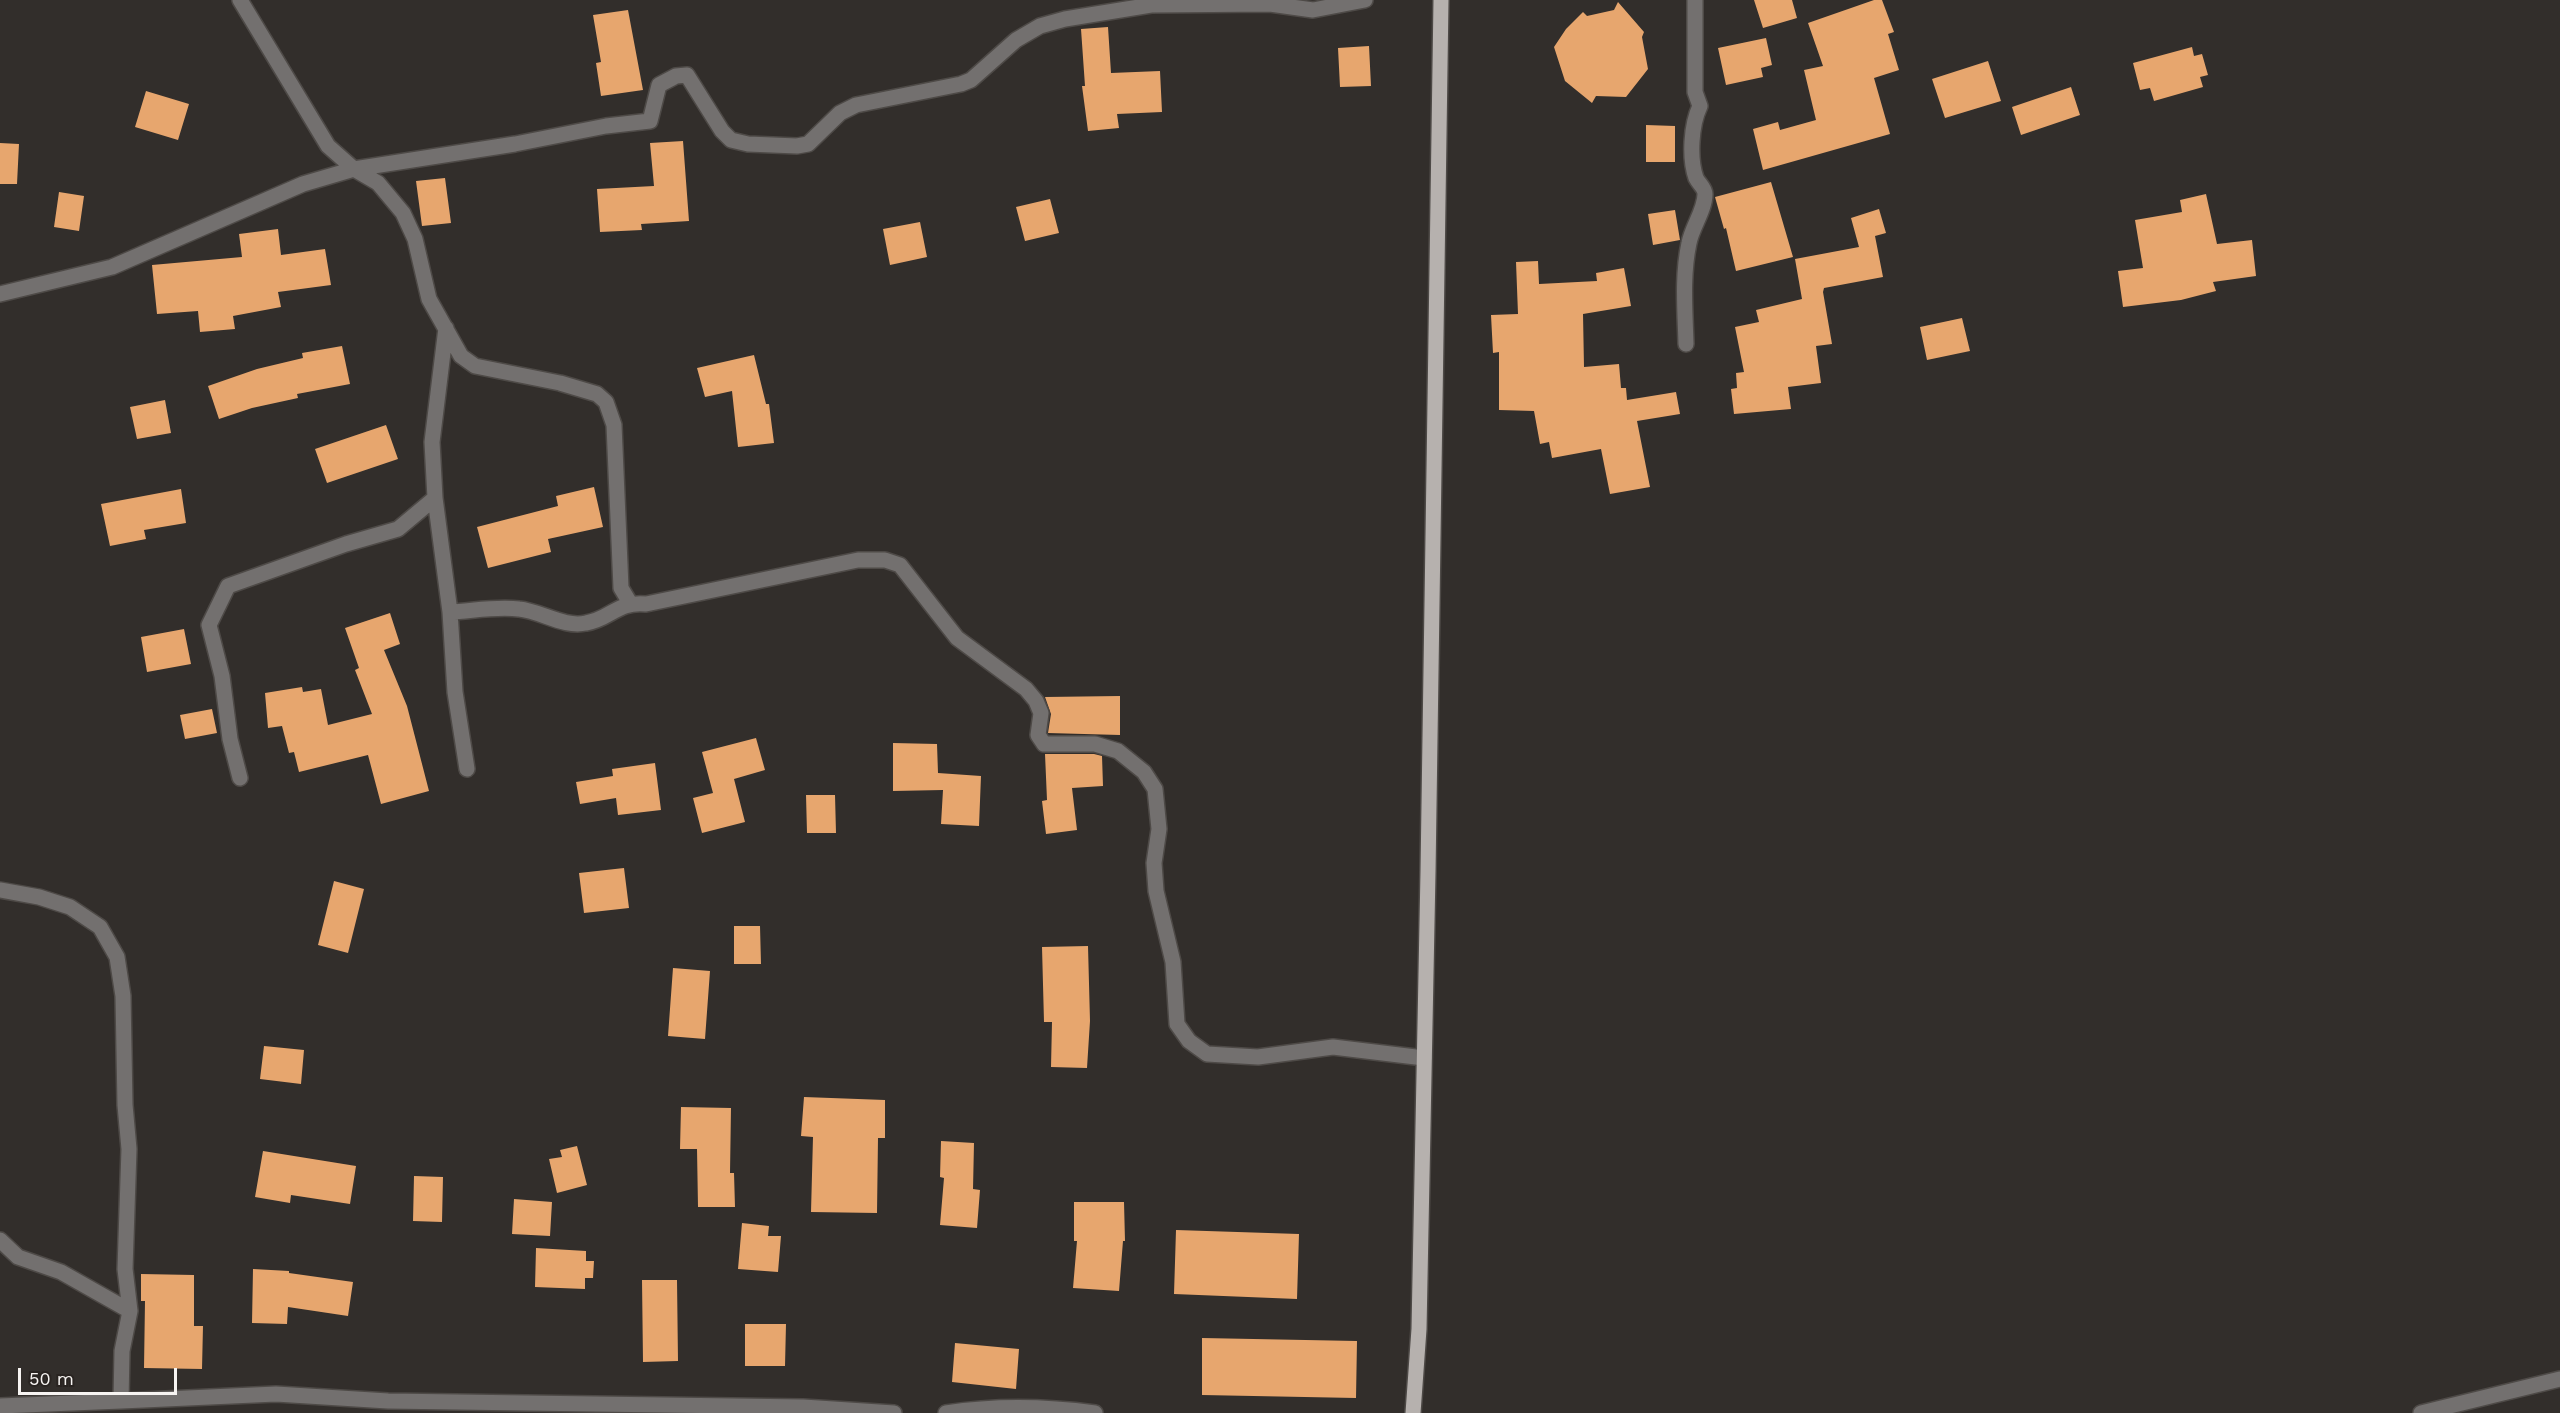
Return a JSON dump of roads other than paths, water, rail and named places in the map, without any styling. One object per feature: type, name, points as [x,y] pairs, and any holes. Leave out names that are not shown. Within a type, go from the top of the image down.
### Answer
[{"type":"main road","points":[[1413,1413],[1419,1329],[1441,0]]},
{"type":"street","points":[[240,0],[328,146],[354,169],[378,183],[403,213],[415,239],[429,299],[461,356],[476,366],[569,386],[597,394],[606,402],[614,425],[621,588],[630,603]]},
{"type":"street","points":[[0,294],[112,267],[303,184],[354,169],[515,144],[606,126],[650,121],[659,85],[676,75],[687,75],[722,131],[731,140],[748,144],[796,146],[808,144],[840,113],[856,105],[971,80],[1016,40],[1040,26],[1065,19],[1151,5],[1270,4],[1313,10],[1365,0]]},
{"type":"street","points":[[1686,344],[1684,274],[1692,228],[1704,202],[1705,192],[1696,179],[1692,141],[1694,118],[1700,106],[1695,92],[1695,0]]},
{"type":"street","points":[[446,328],[432,442],[435,498],[450,612],[455,692],[467,769]]},
{"type":"street","points":[[240,778],[230,739],[222,675],[209,625],[228,586],[345,544],[398,529],[435,498]]},
{"type":"street","points":[[450,612],[515,608],[534,611],[569,623],[586,623],[630,603],[646,604],[858,560],[885,560],[900,565],[957,638],[1026,689],[1036,701],[1041,713],[1038,735],[1044,744],[1095,744],[1118,751],[1144,772],[1155,789],[1159,829],[1154,863],[1156,891],[1173,962],[1177,1024],[1189,1041],[1207,1054],[1258,1057],[1333,1047],[1424,1058]]},
{"type":"street","points":[[0,890],[39,897],[70,907],[100,927],[117,957],[123,996],[125,1105],[129,1149],[125,1269],[130,1311],[122,1351],[122,1401]]},
{"type":"street","points":[[0,1240],[18,1257],[61,1272],[130,1311]]},
{"type":"street","points":[[2421,1413],[2560,1379]]},
{"type":"street","points":[[0,1406],[276,1394],[388,1401],[802,1407],[894,1413]]},
{"type":"street","points":[[946,1413],[985,1407],[1047,1406],[1095,1413]]}]
